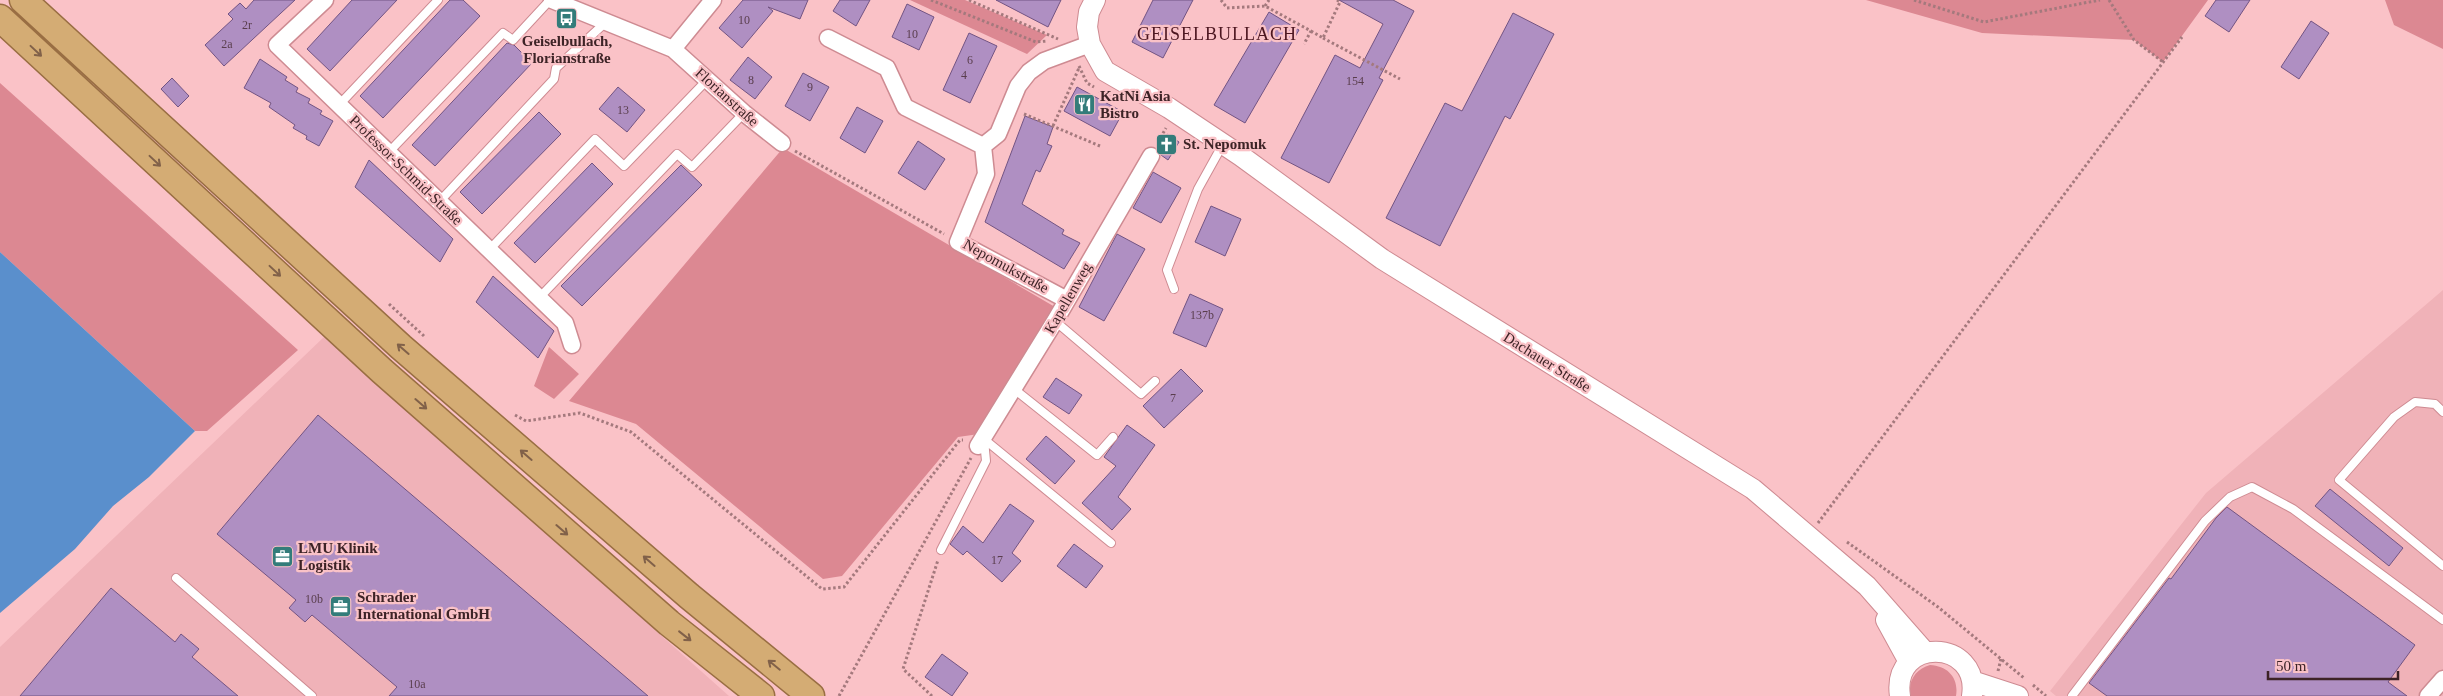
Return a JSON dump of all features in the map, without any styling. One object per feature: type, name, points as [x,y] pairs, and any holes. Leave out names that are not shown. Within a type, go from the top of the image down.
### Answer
[{"type":"highway","points":[[23,0],[401,348],[689,596],[811,696]]},
{"type":"highway","points":[[0,18],[389,377],[669,623],[762,696]]},
{"type":"street","name":"Professor-Schmid-Straße","points":[[325,0],[277,45],[338,106],[565,323],[572,345]]},
{"type":"street","name":"Florianstraße","points":[[551,0],[673,49],[744,113],[782,143]]},
{"type":"street","points":[[673,49],[714,0]]},
{"type":"street","points":[[828,38],[887,68],[906,107],[983,146],[998,134],[1018,86],[1029,72],[1044,61],[1090,44],[1089,12],[1095,0]]},
{"type":"street","name":"Dachauer Straße","points":[[1090,44],[1105,71],[1223,143],[1382,259],[1818,528],[1867,586],[1917,657]]},
{"type":"street","name":"Nepomukstraße","points":[[983,146],[986,174],[958,242],[1067,300]]},
{"type":"street","name":"Kapellenweg","points":[[981,442],[1055,321],[1151,156]]},
{"type":"street","points":[[1900,696],[1899,683],[1902,671],[1917,657],[1937,651],[1949,654],[1960,660],[1968,670],[1972,689],[2018,696]]},
{"type":"street","points":[[2428,696],[2443,679]]},
{"type":"lane","points":[[338,106],[438,0]]},
{"type":"lane","points":[[388,152],[504,33],[513,40],[551,0]]},
{"type":"lane","points":[[439,203],[554,79],[556,68],[606,22]]},
{"type":"lane","points":[[489,250],[595,139],[624,166],[708,79]]},
{"type":"lane","points":[[539,298],[678,154],[692,167],[744,113]]},
{"type":"lane","points":[[1174,289],[1167,270],[1198,189],[1223,143]]},
{"type":"lane","points":[[1055,321],[1142,394],[1155,381]]},
{"type":"lane","points":[[1014,388],[1097,455],[1114,437]]},
{"type":"lane","points":[[2443,412],[2435,404],[2415,402],[2394,417],[2339,480],[2443,566]]},
{"type":"lane","points":[[981,442],[1111,543]]},
{"type":"lane","points":[[941,550],[986,462],[981,442]]},
{"type":"lane","points":[[2085,696],[2074,693],[2205,521],[2230,497],[2252,487],[2293,509],[2443,620]]},
{"type":"lane","points":[[176,578],[312,696]]},
{"type":"path","points":[[931,0],[1036,42]]},
{"type":"path","points":[[969,0],[1059,40]]},
{"type":"path","points":[[1221,0],[1227,8],[1265,6],[1400,79]]},
{"type":"path","points":[[1265,6],[1269,0]]},
{"type":"path","points":[[1323,38],[1340,2],[1337,0]]},
{"type":"path","points":[[1914,0],[1984,22],[2100,0]]},
{"type":"path","points":[[2109,0],[2134,40],[2163,62]]},
{"type":"path","points":[[1304,44],[1311,31]]},
{"type":"path","points":[[1818,528],[2182,37]]},
{"type":"path","points":[[1052,126],[1080,67]]},
{"type":"path","points":[[1009,108],[1100,146]]},
{"type":"path","points":[[1151,156],[1168,124]]},
{"type":"path","points":[[782,143],[958,242]]},
{"type":"path","points":[[385,301],[428,340]]},
{"type":"path","points":[[512,414],[526,421],[580,414],[631,432],[822,589],[844,587],[960,440],[981,442],[839,696]]},
{"type":"path","points":[[1842,539],[1938,607],[2046,696]]},
{"type":"path","points":[[932,696],[903,669],[941,550]]},
{"type":"shaded area","points":[[910,0],[965,0],[1047,35],[1027,54]]},
{"type":"shaded area","points":[[1866,0],[2208,0],[2163,62],[2134,40],[1982,33]]},
{"type":"shaded area","points":[[2385,0],[2443,0],[2443,49],[2394,25]]},
{"type":"shaded area","points":[[0,83],[298,350],[207,431],[195,431],[0,252]]},
{"type":"shaded area","points":[[783,148],[1055,307],[979,434],[958,437],[842,576],[823,579],[636,424],[569,401]]},
{"type":"shaded area","points":[[2443,290],[2443,696],[2056,696],[2050,691],[2206,493]]},
{"type":"shaded area","points":[[325,336],[729,696],[0,696],[0,647]]},
{"type":"shaded area","points":[[549,347],[579,374],[554,399],[534,386]]},
{"type":"shaded area","points":[[1930,665],[1942,668],[1951,674],[1956,684],[1956,696],[1911,696],[1910,685],[1914,676],[1921,669]]},
{"type":"water","points":[[0,252],[195,431],[149,477],[113,506],[75,549],[0,613]]},
{"type":"building","points":[[254,0],[295,0],[224,66],[205,45],[233,19],[228,14],[240,3],[246,9]]},
{"type":"building","points":[[352,0],[397,0],[330,71],[307,49]]},
{"type":"building","points":[[450,0],[463,0],[480,16],[383,118],[360,96]]},
{"type":"building","points":[[743,0],[808,0],[800,19],[768,7],[773,11],[742,48],[719,28]]},
{"type":"building","points":[[840,0],[870,0],[856,26],[833,11]]},
{"type":"building","points":[[996,0],[1061,0],[1048,27]]},
{"type":"building","points":[[1153,0],[1193,0],[1163,58],[1132,42]]},
{"type":"building","points":[[1339,0],[1393,0],[1414,11],[1379,78],[1383,80],[1329,183],[1281,158],[1335,55],[1360,68],[1383,24]]},
{"type":"building","points":[[2216,0],[2250,0],[2229,32],[2205,16]]},
{"type":"building","points":[[907,4],[934,17],[919,50],[892,37]]},
{"type":"building","points":[[1269,12],[1299,30],[1245,123],[1214,105]]},
{"type":"building","points":[[1513,13],[1554,34],[1510,119],[1505,116],[1440,246],[1386,218],[1445,103],[1462,111]]},
{"type":"building","points":[[2311,21],[2329,33],[2299,79],[2281,67]]},
{"type":"building","points":[[969,33],[997,46],[970,103],[943,90]]},
{"type":"building","points":[[507,43],[514,45],[532,63],[435,166],[412,145]]},
{"type":"building","points":[[748,57],[772,77],[755,99],[730,80]]},
{"type":"building","points":[[260,59],[287,77],[285,80],[298,88],[296,92],[310,99],[308,103],[322,111],[320,114],[333,121],[319,146],[306,139],[307,136],[293,128],[295,125],[269,107],[271,103],[244,88]]},
{"type":"building","points":[[803,73],[829,87],[810,121],[785,106]]},
{"type":"building","points":[[172,78],[189,96],[178,107],[161,89]]},
{"type":"building","points":[[618,87],[645,110],[627,132],[599,109]]},
{"type":"building","points":[[1077,87],[1123,112],[1110,136],[1064,111]]},
{"type":"building","points":[[857,107],[883,121],[865,153],[840,138]]},
{"type":"building","points":[[539,112],[561,134],[482,214],[460,192]]},
{"type":"building","points":[[1025,116],[1053,127],[1047,144],[1052,146],[1040,172],[1036,170],[1022,204],[1064,230],[1062,234],[1080,243],[1064,269],[985,222]]},
{"type":"building","points":[[1167,134],[1179,142],[1168,160],[1161,155],[1158,149]]},
{"type":"building","points":[[918,141],[945,159],[925,190],[898,173]]},
{"type":"building","points":[[369,160],[453,239],[440,262],[355,187]]},
{"type":"building","points":[[592,163],[613,184],[535,263],[514,243]]},
{"type":"building","points":[[681,165],[702,185],[582,306],[561,286]]},
{"type":"building","points":[[1153,172],[1181,188],[1161,223],[1133,208]]},
{"type":"building","points":[[1211,206],[1241,219],[1225,256],[1195,242]]},
{"type":"building","points":[[1117,234],[1145,249],[1104,321],[1079,307]]},
{"type":"building","points":[[493,276],[554,331],[538,358],[476,302]]},
{"type":"building","points":[[1190,294],[1223,309],[1206,347],[1173,333]]},
{"type":"building","points":[[1181,369],[1203,391],[1164,428],[1143,406]]},
{"type":"building","points":[[1056,378],[1082,395],[1069,414],[1043,397]]},
{"type":"building","points":[[318,415],[648,696],[389,696],[397,687],[312,615],[305,622],[289,608],[296,600],[217,534]]},
{"type":"building","points":[[1127,425],[1155,445],[1118,497],[1131,509],[1112,530],[1082,503],[1116,466],[1104,457]]},
{"type":"building","points":[[1046,436],[1075,461],[1055,484],[1026,459]]},
{"type":"building","points":[[2330,489],[2403,548],[2389,566],[2315,506]]},
{"type":"building","points":[[1010,504],[1034,521],[1012,553],[1021,561],[1002,582],[967,551],[963,555],[950,544],[963,526],[983,543]]},
{"type":"building","points":[[2227,507],[2415,645],[2388,682],[2407,696],[2107,696],[2089,683],[2169,578],[2171,579],[2216,518]]},
{"type":"building","points":[[1074,544],[1103,566],[1086,588],[1057,566]]},
{"type":"building","points":[[111,588],[175,642],[181,634],[199,649],[192,657],[238,696],[20,696]]},
{"type":"building","points":[[942,654],[968,673],[952,696],[925,677]]},
{"type":"place","name":"Geiselbullach, Florianstraße","points":[[567,18]]},
{"type":"place","name":"KatNi Asia Bistro","points":[[1084,105]]},
{"type":"place","name":"St. Nepomuk","points":[[1167,144]]},
{"type":"place","name":"LMU Klinik Logistik","points":[[282,557]]},
{"type":"place","name":"Schrader International GmbH","points":[[341,606]]},
{"type":"district","name":"GEISELBULLACH","points":[[1217,34]]}]
